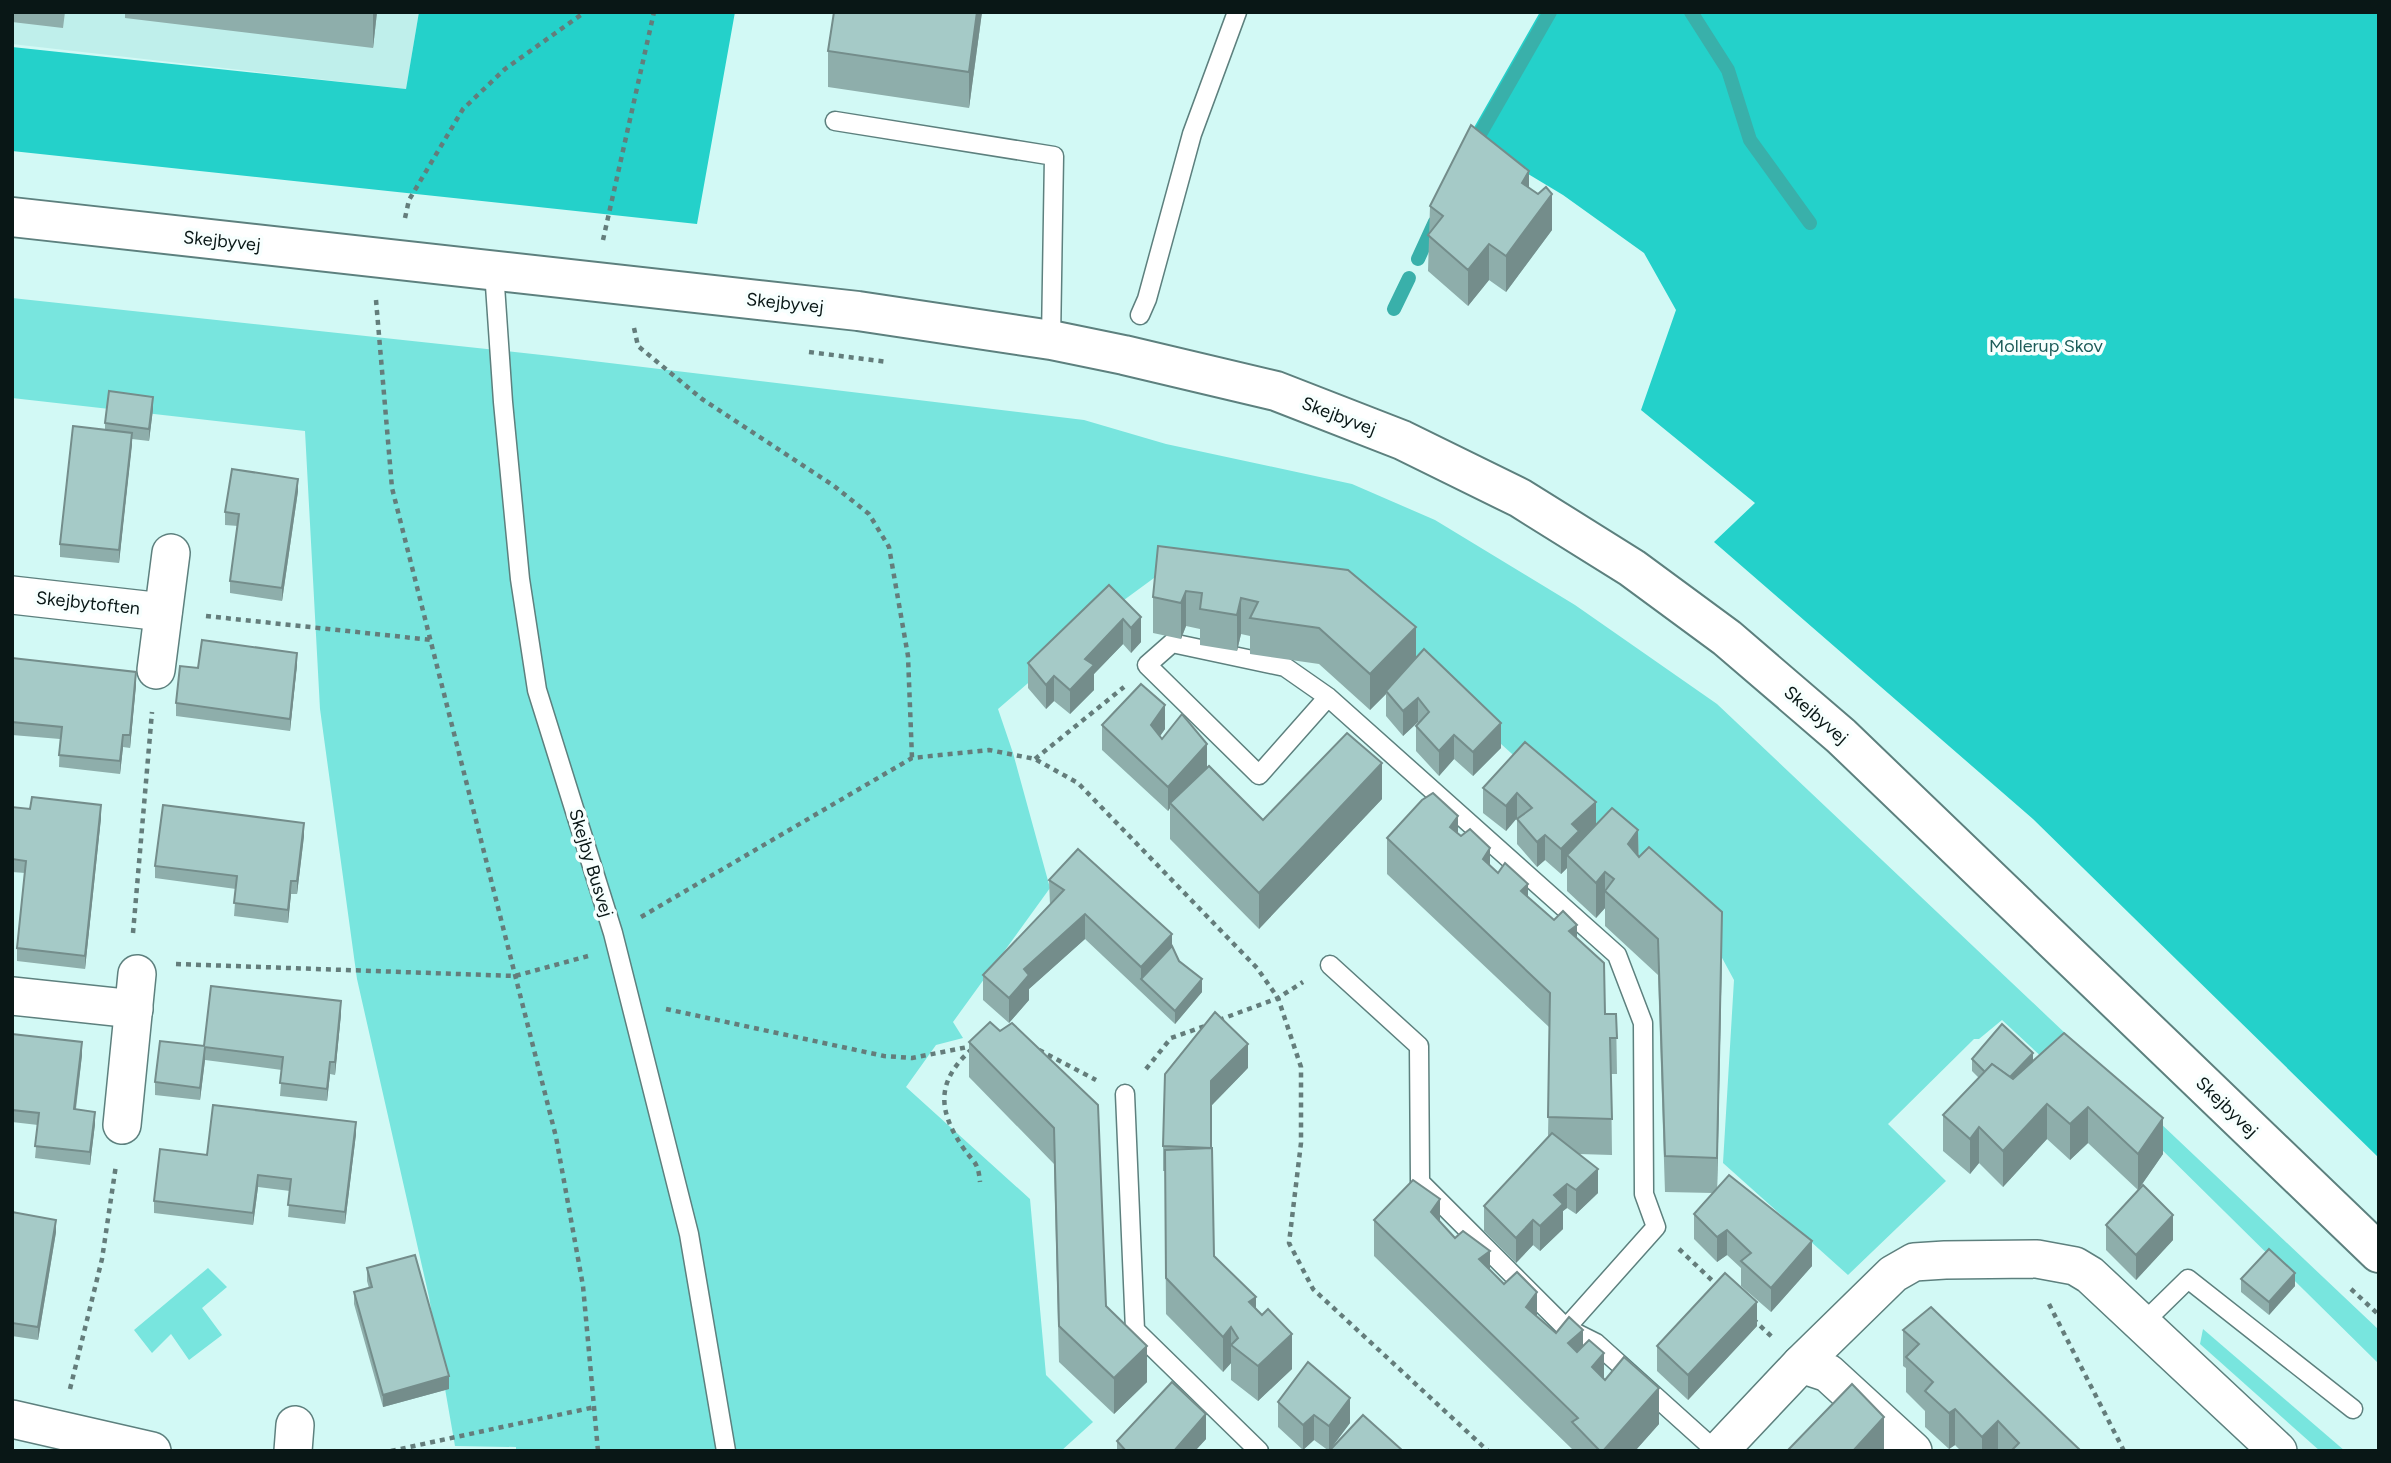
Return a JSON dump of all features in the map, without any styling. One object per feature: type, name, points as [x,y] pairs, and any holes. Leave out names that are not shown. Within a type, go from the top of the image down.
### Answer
[{"type":"street","name":"Skejbyvej","points":[[12,217],[858,311],[1051,340],[1276,391],[1402,440],[1520,498],[1632,568],[1727,638],[1841,736],[2379,1253]]},
{"type":"street","name":"Skejbytoften","points":[[156,670],[171,553]]},
{"type":"street","name":"Skejbytoften","points":[[12,595],[163,611]]},
{"type":"street","points":[[12,996],[136,991],[122,1125]]},
{"type":"street","points":[[1718,1451],[1801,1364],[1893,1274],[1914,1262],[2037,1259],[2075,1266],[2090,1275],[2278,1451]]},
{"type":"street","points":[[1801,1364],[1828,1373],[1913,1451]]},
{"type":"street","points":[[12,1419],[152,1451]]},
{"type":"lane","points":[[1140,315],[1147,299],[1192,134],[1237,12]]},
{"type":"lane","points":[[835,121],[1054,156],[1051,340]]},
{"type":"lane","name":"Skejby Busvej","points":[[494,271],[520,579],[537,690],[614,941],[689,1234],[726,1451]]},
{"type":"lane","points":[[1328,696],[1259,775],[1147,665],[1172,643],[1285,667],[1328,696],[1617,955],[1643,1023],[1644,1194],[1656,1227],[1566,1328]]},
{"type":"lane","points":[[1331,965],[1419,1046],[1420,1182],[1566,1328],[1596,1343],[1718,1451]]},
{"type":"lane","points":[[1125,1094],[1135,1330],[1259,1451]]},
{"type":"lane","points":[[2142,1324],[2188,1279],[2353,1409]]},
{"type":"path","points":[[379,258],[405,217],[409,200],[463,109],[505,69],[585,12]]},
{"type":"path","points":[[594,282],[654,12]]},
{"type":"path","points":[[392,216],[418,219]]},
{"type":"path","points":[[591,237],[604,238]]},
{"type":"path","points":[[636,287],[634,330],[638,346],[702,399],[834,486],[869,514],[889,547],[908,656],[912,758]]},
{"type":"path","points":[[363,298],[390,301]]},
{"type":"path","points":[[376,299],[392,488],[556,1137],[583,1286],[598,1451]]},
{"type":"path","points":[[621,328],[648,331]]},
{"type":"path","points":[[798,351],[894,363]]},
{"type":"path","points":[[163,611],[432,640]]},
{"type":"path","points":[[1035,759],[1101,707],[1147,665]]},
{"type":"path","points":[[136,991],[132,951],[156,670]]},
{"type":"path","points":[[136,991],[160,964],[515,976],[614,941],[912,758],[989,750],[1035,759],[1078,783],[1257,968],[1278,998],[1301,1067],[1301,1143],[1289,1243],[1313,1289],[1488,1451]]},
{"type":"path","points":[[1162,1049],[1171,1038],[1278,998],[1331,965]]},
{"type":"path","points":[[629,1001],[884,1056],[912,1058],[976,1046],[959,1061],[948,1076],[943,1101],[948,1124],[978,1166],[980,1182]]},
{"type":"path","points":[[1032,1047],[1125,1094]]},
{"type":"path","points":[[60,1431],[102,1259],[122,1125]]},
{"type":"path","points":[[1656,1227],[1723,1291]]},
{"type":"path","points":[[2037,1259],[2049,1305],[2124,1451]]},
{"type":"path","points":[[2349,1286],[2379,1315]]},
{"type":"path","points":[[1752,1318],[1801,1364]]},
{"type":"path","points":[[391,1451],[595,1407]]},
{"type":"shaded area","points":[[12,12],[419,12],[406,89],[12,44]]},
{"type":"shaded area","points":[[12,298],[551,356],[1084,420],[1166,444],[1352,484],[1435,520],[1575,605],[1717,704],[2379,1330],[2379,1364],[2069,1058],[2046,1061],[2002,1020],[1979,1039],[1974,1039],[1888,1124],[1946,1181],[1848,1275],[1723,1163],[1734,980],[1707,930],[1356,613],[1154,578],[1124,600],[998,709],[1013,753],[1050,888],[953,1022],[963,1038],[936,1045],[906,1087],[1030,1199],[1046,1375],[1093,1422],[1061,1451],[516,1451],[516,1447],[455,1446],[429,1297],[357,979],[320,709],[305,431],[12,398]]},
{"type":"shaded area","points":[[208,1268],[227,1287],[202,1308],[222,1335],[189,1360],[171,1334],[152,1353],[134,1330]]},
{"type":"shaded area","points":[[2203,1329],[2345,1451],[2320,1451],[2200,1344]]},
{"type":"green space","points":[[419,12],[735,12],[697,224],[12,151],[12,47],[406,89]]},
{"type":"green space","name":"Mollerup Skov","points":[[1540,12],[2379,12],[2379,1158],[2033,819],[1714,542],[1755,503],[1641,410],[1676,310],[1644,253],[1563,195],[1468,138]]},
{"type":"building","points":[[834,12],[977,12],[969,72],[828,51]]},
{"type":"building","points":[[1471,125],[1529,171],[1522,183],[1538,194],[1546,187],[1552,194],[1506,256],[1489,244],[1468,270],[1428,235],[1443,216],[1430,206]]},
{"type":"building","points":[[109,391],[153,397],[149,429],[105,423]]},
{"type":"building","points":[[73,426],[132,433],[119,550],[60,544]]},
{"type":"building","points":[[232,469],[298,479],[282,588],[230,581],[239,514],[225,512]]},
{"type":"building","points":[[1158,546],[1348,570],[1416,627],[1370,674],[1319,628],[1250,618],[1258,602],[1241,598],[1237,615],[1200,609],[1202,593],[1186,591],[1181,603],[1153,597]]},
{"type":"building","points":[[1109,585],[1141,617],[1131,628],[1123,619],[1085,659],[1094,665],[1070,690],[1054,676],[1046,685],[1028,663]]},
{"type":"building","points":[[202,640],[297,653],[290,719],[176,703],[180,666],[198,668]]},
{"type":"building","points":[[1424,649],[1501,723],[1473,752],[1454,735],[1439,751],[1416,726],[1429,712],[1418,698],[1403,711],[1386,691]]},
{"type":"building","points":[[12,658],[136,672],[130,735],[123,735],[120,761],[59,755],[62,727],[12,722]]},
{"type":"building","points":[[1141,684],[1165,705],[1151,725],[1162,739],[1182,714],[1207,744],[1168,787],[1102,725]]},
{"type":"building","points":[[1347,733],[1382,763],[1259,893],[1170,803],[1209,766],[1263,820]]},
{"type":"building","points":[[1525,742],[1596,802],[1572,824],[1579,831],[1561,849],[1545,835],[1537,842],[1517,819],[1532,808],[1517,793],[1506,806],[1483,788]]},
{"type":"building","points":[[1433,793],[1458,816],[1450,827],[1461,836],[1470,829],[1490,848],[1483,859],[1498,873],[1505,863],[1528,884],[1521,891],[1554,920],[1563,911],[1577,925],[1569,931],[1604,963],[1605,1014],[1616,1014],[1617,1038],[1610,1038],[1612,1119],[1548,1117],[1550,993],[1387,838],[1422,800]]},
{"type":"building","points":[[32,797],[101,805],[85,956],[17,948],[26,861],[12,859],[12,807],[30,809]]},
{"type":"building","points":[[163,805],[304,823],[297,881],[291,881],[288,910],[234,903],[237,876],[155,866]]},
{"type":"building","points":[[1612,808],[1638,830],[1628,844],[1639,857],[1649,847],[1722,912],[1717,1158],[1665,1156],[1658,939],[1605,891],[1614,879],[1605,872],[1596,883],[1567,855]]},
{"type":"building","points":[[1078,849],[1172,934],[1141,967],[1085,914],[1024,969],[1029,975],[1009,998],[983,975],[1064,890],[1049,880]]},
{"type":"building","points":[[1172,946],[1179,961],[1202,979],[1175,1011],[1141,979]]},
{"type":"building","points":[[211,986],[341,1001],[335,1062],[330,1062],[327,1089],[280,1083],[283,1057],[205,1047],[200,1088],[155,1082],[160,1041],[204,1046]]},
{"type":"building","points":[[1215,1012],[1248,1044],[1211,1081],[1211,1148],[1163,1146],[1165,1074]]},
{"type":"building","points":[[990,1022],[1000,1031],[1012,1023],[1098,1105],[1106,1306],[1147,1346],[1114,1378],[1059,1326],[1054,1128],[969,1042]]},
{"type":"building","points":[[2002,1024],[2033,1053],[2010,1077],[1992,1064],[1985,1072],[1972,1059]]},
{"type":"building","points":[[2064,1033],[2163,1118],[2138,1154],[2088,1107],[2070,1124],[2047,1104],[2003,1151],[1979,1127],[1970,1139],[1943,1115],[1992,1064],[2013,1079]]},
{"type":"building","points":[[12,1034],[82,1042],[74,1109],[95,1112],[90,1152],[35,1146],[39,1113],[12,1110]]},
{"type":"building","points":[[213,1105],[356,1122],[345,1212],[288,1205],[291,1179],[258,1175],[253,1213],[154,1201],[160,1149],[207,1155]]},
{"type":"building","points":[[1552,1133],[1598,1169],[1576,1190],[1567,1184],[1554,1195],[1563,1204],[1540,1226],[1533,1220],[1516,1238],[1484,1206]]},
{"type":"building","points":[[1212,1148],[1214,1256],[1256,1297],[1249,1302],[1262,1315],[1268,1309],[1292,1334],[1258,1366],[1231,1345],[1238,1338],[1231,1327],[1223,1337],[1166,1278],[1165,1150]]},
{"type":"building","points":[[1729,1175],[1812,1241],[1771,1288],[1741,1261],[1751,1253],[1727,1230],[1717,1237],[1694,1214]]},
{"type":"building","points":[[1413,1180],[1440,1199],[1431,1212],[1455,1238],[1463,1231],[1490,1251],[1479,1259],[1504,1284],[1517,1272],[1537,1292],[1526,1307],[1556,1333],[1569,1317],[1583,1330],[1568,1343],[1577,1352],[1589,1340],[1604,1353],[1592,1367],[1605,1380],[1624,1357],[1659,1388],[1603,1451],[1572,1422],[1578,1418],[1374,1220]]},
{"type":"building","points":[[2143,1185],[2173,1215],[2136,1255],[2106,1225]]},
{"type":"building","points":[[12,1212],[56,1220],[38,1327],[12,1323]]},
{"type":"building","points":[[2269,1249],[2295,1273],[2269,1302],[2241,1279]]},
{"type":"building","points":[[415,1255],[449,1376],[383,1395],[354,1292],[372,1287],[367,1268]]},
{"type":"building","points":[[1725,1273],[1757,1302],[1688,1375],[1657,1346]]},
{"type":"building","points":[[1931,1307],[2081,1451],[2011,1451],[2019,1443],[1998,1421],[1982,1437],[1955,1409],[1949,1413],[1925,1391],[1933,1382],[1906,1357],[1919,1344],[1903,1330]]},
{"type":"building","points":[[1308,1362],[1350,1398],[1329,1426],[1314,1415],[1303,1425],[1278,1402]]},
{"type":"building","points":[[1172,1382],[1206,1414],[1174,1451],[1126,1451],[1117,1441]]},
{"type":"building","points":[[1852,1384],[1884,1417],[1853,1451],[1787,1451]]},
{"type":"building","points":[[1363,1415],[1403,1451],[1332,1451]]},
{"type":"waterway","points":[[1472,148],[1550,12]]},
{"type":"waterway","points":[[1691,12],[1728,70],[1750,140],[1810,223]]},
{"type":"waterway","points":[[1418,259],[1435,222]]},
{"type":"waterway","points":[[1394,309],[1409,278]]}]
